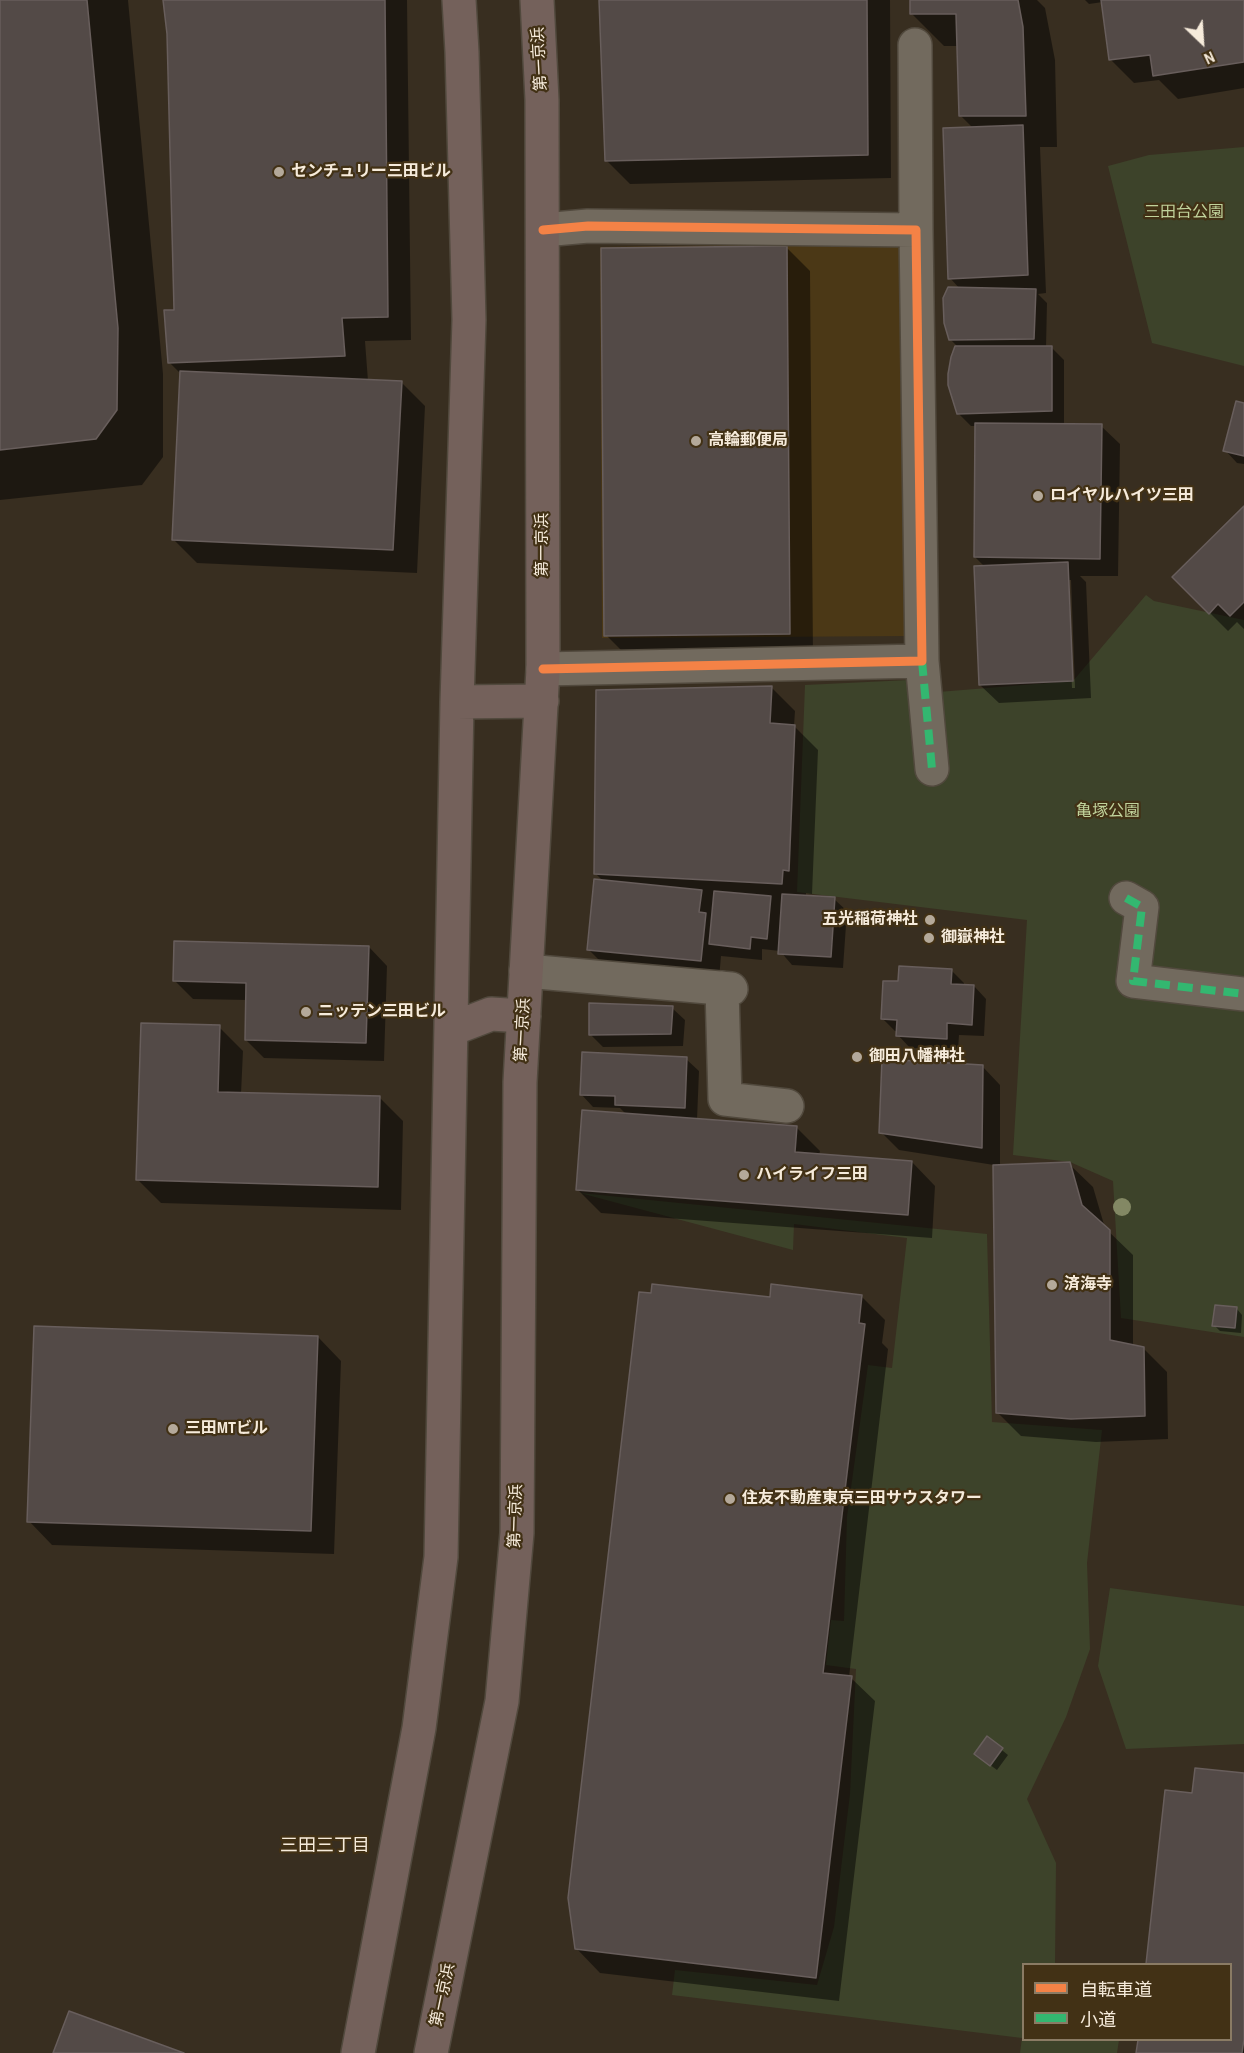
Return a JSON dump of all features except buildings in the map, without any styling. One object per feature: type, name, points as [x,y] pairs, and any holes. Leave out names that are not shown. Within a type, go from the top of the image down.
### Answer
[{"type":"highway","points":[[358,2053],[419,1728],[441,1557],[457,702],[470,320],[459,0]]},
{"type":"highway","name":"第一京浜","points":[[431,2053],[492,1755],[503,1689],[517,1533],[520,1082],[543,669],[542,100],[537,0]]},
{"type":"highway","points":[[457,702],[542,701]]},
{"type":"highway","points":[[452,1029],[490,1014],[524,1016]]},
{"type":"street","points":[[915,45],[922,661],[932,769]]},
{"type":"street","points":[[543,230],[588,226],[916,230]]},
{"type":"street","points":[[543,669],[922,661]]},
{"type":"street","points":[[1126,897],[1142,907],[1133,981],[1244,994]]},
{"type":"street","points":[[526,971],[727,988],[724,1099],[787,1106]]},
{"type":"shaded area","name":"高輪郵便局","points":[[901,243],[911,636],[602,638],[600,247]]},
{"type":"green space","name":"三田台公園","points":[[1244,147],[1244,366],[1152,343],[1108,166],[1149,155]]},
{"type":"green space","name":"亀塚公園","points":[[1146,595],[1154,601],[1244,620],[1244,1337],[1121,1318],[1113,1181],[1070,1162],[1013,1155],[1027,920],[797,892],[805,685],[909,680],[926,693],[1073,681]]},
{"type":"green space","points":[[580,1193],[987,1234],[992,1422],[1102,1430],[1087,1563],[1090,1649],[1066,1717],[1027,1799],[1056,1863],[1055,1963],[1022,1963],[1022,2038],[672,1995],[675,1970],[817,1985],[834,1927],[850,1794],[856,1669],[826,1665],[831,1620],[844,1621],[847,1517],[868,1365],[892,1368],[907,1238],[794,1224],[793,1250]]},
{"type":"green space","points":[[1110,1588],[1244,1606],[1244,1744],[1126,1749],[1098,1666]]},
{"type":"green space","points":[[1022,2038],[1022,2041],[1119,2041],[1117,2053],[1020,2053]]},
{"type":"marked path","points":[[922,661],[932,769]]},
{"type":"marked path","points":[[1126,898],[1142,907],[1133,981],[1244,994]]},
{"type":"cycle path","points":[[543,230],[588,226],[916,230],[922,661],[543,669]]},
{"type":"place","name":"センチュリー三田ビル","points":[[279,172]]},
{"type":"place","name":"高輪郵便局","points":[[696,441]]},
{"type":"place","name":"ロイヤルハイツ三田","points":[[1038,496]]},
{"type":"place","name":"五光稲荷神社","points":[[930,920]]},
{"type":"place","name":"御嶽神社","points":[[929,938]]},
{"type":"place","name":"ニッテン三田ビル","points":[[306,1012]]},
{"type":"place","name":"御田八幡神社","points":[[857,1057]]},
{"type":"place","name":"ハイライフ三田","points":[[744,1175]]},
{"type":"place","name":"済海寺","points":[[1052,1285]]},
{"type":"place","name":"三田MTビル","points":[[173,1429]]},
{"type":"place","name":"住友不動産東京三田サウスタワー","points":[[730,1499]]},
{"type":"district","name":"三田三丁目","points":[[325,1846]]}]
